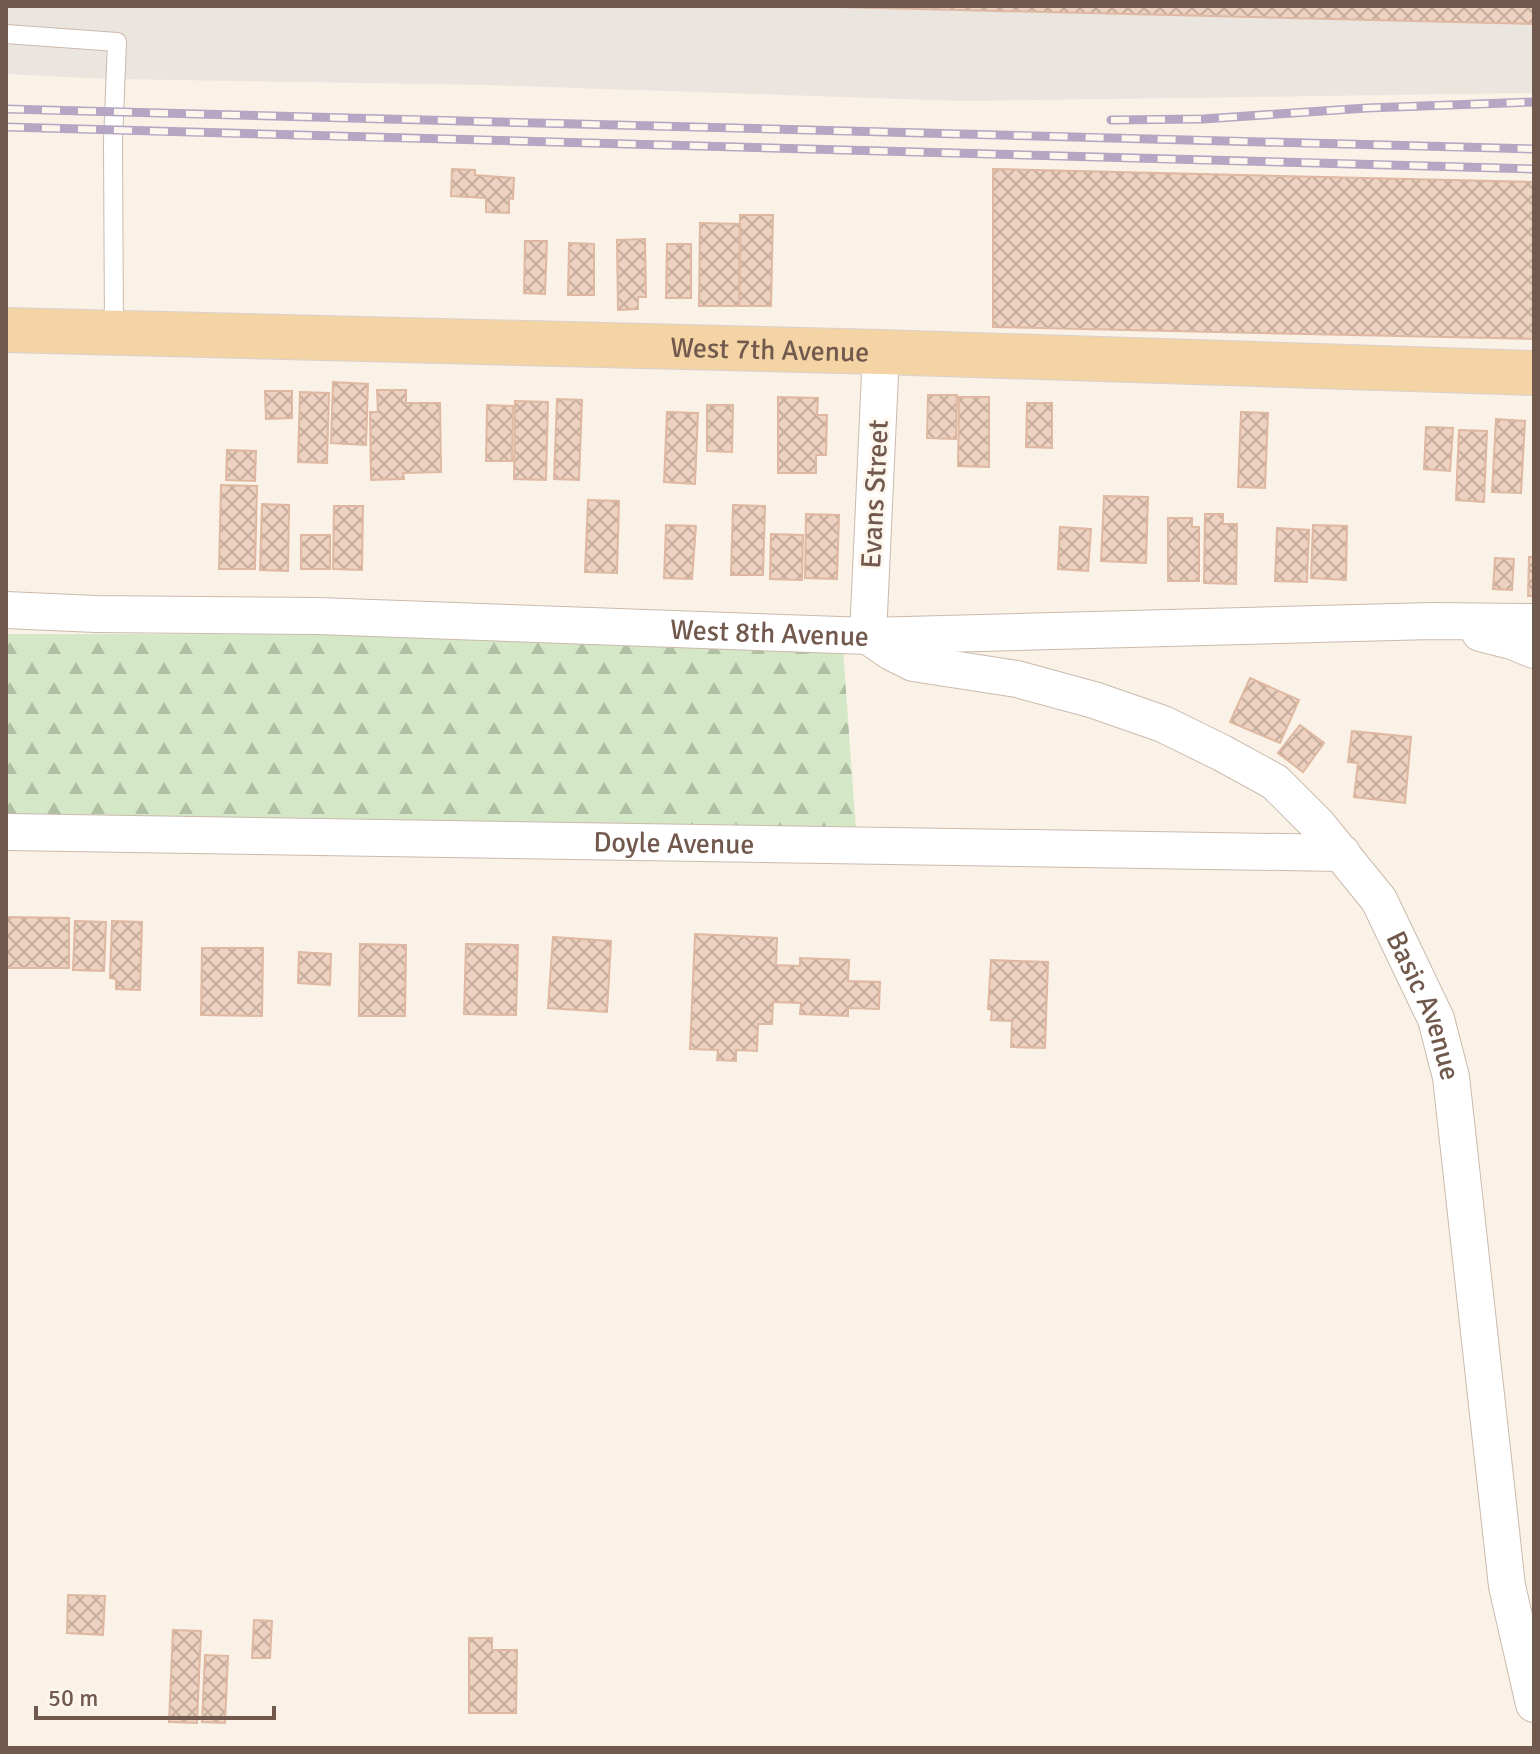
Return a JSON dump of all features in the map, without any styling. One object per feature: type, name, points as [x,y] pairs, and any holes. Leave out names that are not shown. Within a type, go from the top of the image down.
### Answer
[{"type":"main road","name":"West 7th Avenue","points":[[6,330],[881,352],[1534,373]]},
{"type":"street","name":"Evans Street","points":[[868,636],[881,352]]},
{"type":"street","name":"West 8th Avenue","points":[[6,610],[318,616],[868,636],[1432,621],[1534,622]]},
{"type":"street","points":[[1432,621],[1512,641],[1534,650]]},
{"type":"street","name":"Basic Avenue","points":[[868,636],[913,663],[1017,679],[1094,700],[1163,724],[1222,753],[1275,782],[1318,825],[1379,900],[1436,1019],[1451,1077],[1507,1586],[1534,1704]]},
{"type":"street","name":"Doyle Avenue","points":[[6,832],[1342,853]]},
{"type":"lane","points":[[6,34],[117,42],[114,333]]},
{"type":"shaded area","points":[[6,6],[1534,6],[1534,93],[962,101],[486,85],[108,79],[6,74]]},
{"type":"green space","points":[[6,634],[842,635],[857,845],[6,834]]},
{"type":"building","points":[[797,6],[1534,6],[1534,24]]},
{"type":"building","points":[[452,169],[475,170],[475,175],[514,178],[509,213],[486,212],[486,198],[451,196]]},
{"type":"building","points":[[993,169],[1534,182],[1534,339],[993,327]]},
{"type":"building","points":[[740,215],[773,215],[771,306],[739,306]]},
{"type":"building","points":[[700,223],[740,224],[739,306],[699,306]]},
{"type":"building","points":[[645,239],[646,297],[638,297],[638,309],[618,310],[617,240]]},
{"type":"building","points":[[525,241],[547,241],[545,294],[524,293]]},
{"type":"building","points":[[569,243],[594,244],[594,295],[568,295]]},
{"type":"building","points":[[667,244],[691,244],[691,298],[666,298]]},
{"type":"building","points":[[333,382],[368,384],[366,445],[331,443]]},
{"type":"building","points":[[377,390],[406,390],[406,403],[440,403],[441,472],[403,473],[404,479],[371,480],[370,412],[378,412]]},
{"type":"building","points":[[265,391],[292,391],[292,418],[266,419]]},
{"type":"building","points":[[300,392],[329,393],[327,463],[298,462]]},
{"type":"building","points":[[928,395],[957,395],[956,439],[927,438]]},
{"type":"building","points":[[778,397],[818,398],[817,415],[827,415],[826,455],[816,455],[816,473],[778,473]]},
{"type":"building","points":[[959,397],[989,397],[989,467],[958,466]]},
{"type":"building","points":[[557,399],[582,400],[579,480],[554,479]]},
{"type":"building","points":[[515,401],[548,402],[546,480],[514,479]]},
{"type":"building","points":[[1027,403],[1052,403],[1052,448],[1026,447]]},
{"type":"building","points":[[487,405],[513,406],[512,461],[486,461]]},
{"type":"building","points":[[707,405],[733,405],[732,452],[707,451]]},
{"type":"building","points":[[667,412],[698,413],[695,484],[664,482]]},
{"type":"building","points":[[1241,412],[1268,413],[1265,488],[1238,487]]},
{"type":"building","points":[[1496,419],[1525,421],[1521,493],[1492,492]]},
{"type":"building","points":[[1426,427],[1453,428],[1450,471],[1424,469]]},
{"type":"building","points":[[1459,430],[1487,431],[1484,502],[1456,500]]},
{"type":"building","points":[[227,450],[256,451],[255,481],[226,480]]},
{"type":"building","points":[[221,485],[257,486],[255,569],[219,569]]},
{"type":"building","points":[[1104,496],[1148,497],[1146,563],[1101,561]]},
{"type":"building","points":[[588,500],[619,501],[617,573],[585,572]]},
{"type":"building","points":[[262,504],[289,505],[288,571],[260,570]]},
{"type":"building","points":[[733,505],[765,506],[763,575],[731,575]]},
{"type":"building","points":[[334,506],[363,506],[362,570],[333,569]]},
{"type":"building","points":[[806,514],[839,515],[837,579],[805,578]]},
{"type":"building","points":[[1205,514],[1223,514],[1223,524],[1237,524],[1236,584],[1204,583]]},
{"type":"building","points":[[1168,518],[1192,518],[1192,527],[1199,527],[1199,581],[1168,581]]},
{"type":"building","points":[[666,525],[696,526],[692,579],[664,578]]},
{"type":"building","points":[[1313,525],[1347,526],[1346,580],[1311,578]]},
{"type":"building","points":[[1060,527],[1091,529],[1088,571],[1058,569]]},
{"type":"building","points":[[1277,528],[1309,530],[1307,582],[1275,581]]},
{"type":"building","points":[[771,534],[803,535],[802,580],[770,579]]},
{"type":"building","points":[[301,535],[330,535],[330,569],[301,569]]},
{"type":"building","points":[[1529,557],[1534,557],[1534,596],[1528,596]]},
{"type":"building","points":[[1495,558],[1514,559],[1512,590],[1493,589]]},
{"type":"building","points":[[1250,678],[1299,700],[1280,743],[1230,722]]},
{"type":"building","points":[[1300,725],[1324,743],[1303,772],[1278,753]]},
{"type":"building","points":[[1352,731],[1411,737],[1405,803],[1354,797],[1358,763],[1348,762]]},
{"type":"building","points":[[6,917],[69,918],[69,968],[6,968]]},
{"type":"building","points":[[75,921],[106,922],[104,971],[73,970]]},
{"type":"building","points":[[112,921],[142,922],[140,990],[116,989],[116,979],[110,978]]},
{"type":"building","points":[[695,934],[777,938],[776,965],[800,966],[800,958],[849,960],[848,981],[880,982],[879,1009],[848,1008],[848,1016],[800,1014],[801,1003],[773,1002],[772,1024],[758,1024],[757,1051],[736,1050],[736,1061],[717,1060],[718,1050],[690,1049]]},
{"type":"building","points":[[553,937],[611,941],[607,1012],[548,1008]]},
{"type":"building","points":[[360,944],[406,945],[405,1016],[359,1016]]},
{"type":"building","points":[[466,944],[518,945],[516,1015],[464,1014]]},
{"type":"building","points":[[202,948],[263,948],[262,1016],[201,1015]]},
{"type":"building","points":[[299,952],[331,954],[330,985],[298,983]]},
{"type":"building","points":[[991,960],[1048,962],[1045,1048],[1011,1047],[1012,1021],[991,1020],[992,1010],[988,1009]]},
{"type":"building","points":[[68,1595],[105,1596],[103,1635],[67,1633]]},
{"type":"building","points":[[254,1620],[272,1621],[270,1658],[252,1658]]},
{"type":"building","points":[[173,1630],[201,1631],[197,1723],[169,1722]]},
{"type":"building","points":[[469,1638],[492,1638],[492,1650],[517,1650],[516,1713],[469,1713]]},
{"type":"building","points":[[205,1655],[228,1656],[225,1723],[202,1722]]},
{"type":"railway","points":[[1111,120],[1203,119],[1367,108],[1534,102]]},
{"type":"railway","points":[[6,109],[1534,149]]},
{"type":"railway","points":[[6,127],[1534,169]]}]
